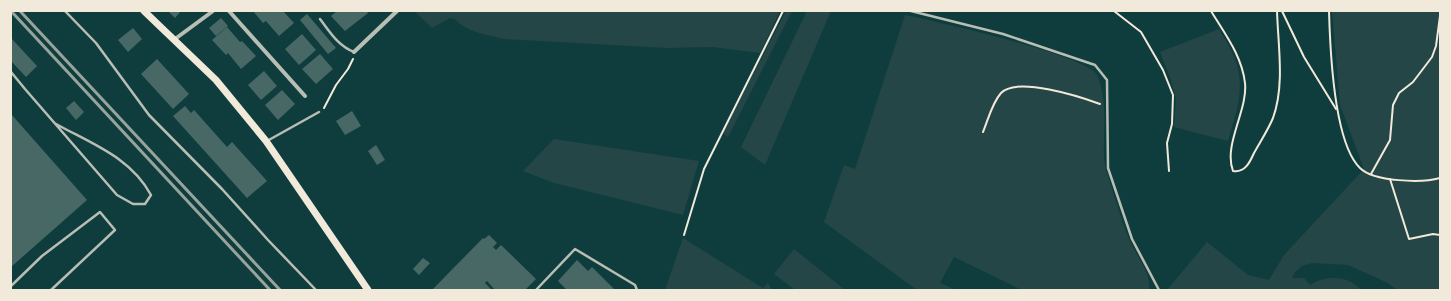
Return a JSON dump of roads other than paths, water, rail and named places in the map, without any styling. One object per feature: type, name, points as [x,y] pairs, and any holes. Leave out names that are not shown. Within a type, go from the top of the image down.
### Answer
[{"type":"main road","points":[[144,11],[175,39],[216,80],[266,141],[368,290]]},
{"type":"street","points":[[175,39],[213,11]]},
{"type":"street","points":[[229,11],[304,96]]},
{"type":"street","points":[[354,52],[397,11]]},
{"type":"lane","points":[[64,11],[96,43],[149,115],[222,189],[316,290]]},
{"type":"lane","points":[[910,11],[1003,34],[1095,65],[1107,80],[1108,168],[1132,239],[1158,290]]},
{"type":"lane","points":[[320,19],[338,42],[346,49],[354,52]]},
{"type":"lane","points":[[11,72],[117,195],[133,204],[144,204],[150,195],[143,181],[128,165],[56,124]]},
{"type":"lane","points":[[266,141],[319,112]]},
{"type":"lane","points":[[11,286],[42,256],[100,212],[115,230],[51,290]]},
{"type":"lane","points":[[536,290],[575,249],[635,285],[636,290]]},
{"type":"railway","points":[[11,11],[270,290]]},
{"type":"railway","points":[[20,11],[280,290]]}]
